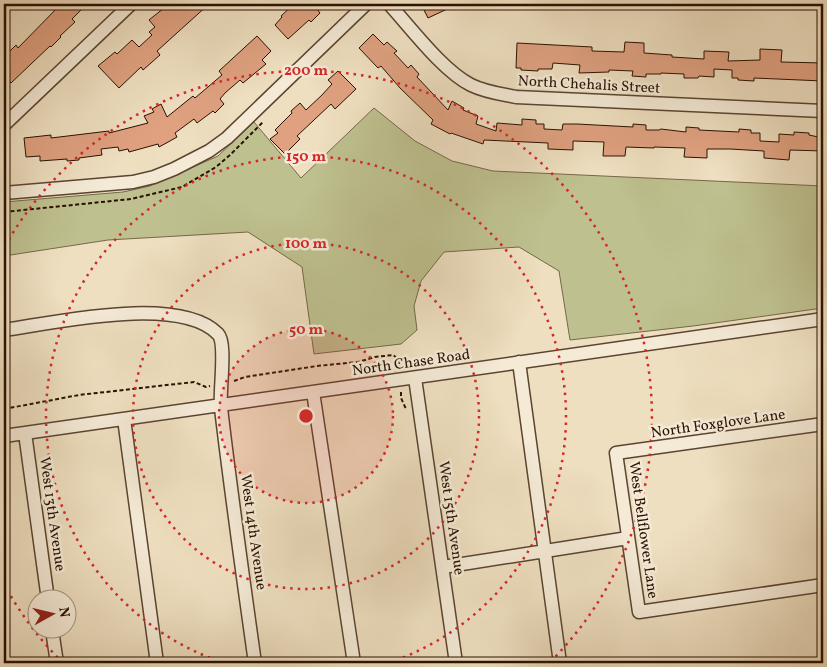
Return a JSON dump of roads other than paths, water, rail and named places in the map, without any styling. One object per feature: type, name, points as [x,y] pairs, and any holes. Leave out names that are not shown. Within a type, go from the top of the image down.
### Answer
[{"type":"street","points":[[4,125],[131,4]]},
{"type":"street","points":[[4,193],[134,182],[154,178],[192,160],[227,138],[366,4]]},
{"type":"street","name":"North Chehalis Street","points":[[389,4],[438,58],[470,84],[484,90],[516,97],[823,111]]},
{"type":"street","name":"West 14th Avenue","points":[[4,330],[110,314],[144,312],[180,316],[202,324],[221,338],[221,405],[255,663]]},
{"type":"street","name":"North Chase Road","points":[[4,436],[823,319]]},
{"type":"street","points":[[519,362],[560,663]]},
{"type":"street","name":"West 15th Avenue","points":[[415,378],[456,663]]},
{"type":"street","points":[[313,392],[354,663]]},
{"type":"street","points":[[124,419],[157,663]]},
{"type":"street","name":"North Foxglove Lane","points":[[616,453],[823,424]]},
{"type":"street","name":"West 13th Avenue","points":[[25,433],[47,590]]},
{"type":"street","name":"West Bellflower Lane","points":[[616,453],[639,612],[823,585]]},
{"type":"street","points":[[443,566],[628,538]]},
{"type":"street","points":[[54,640],[57,663]]}]
